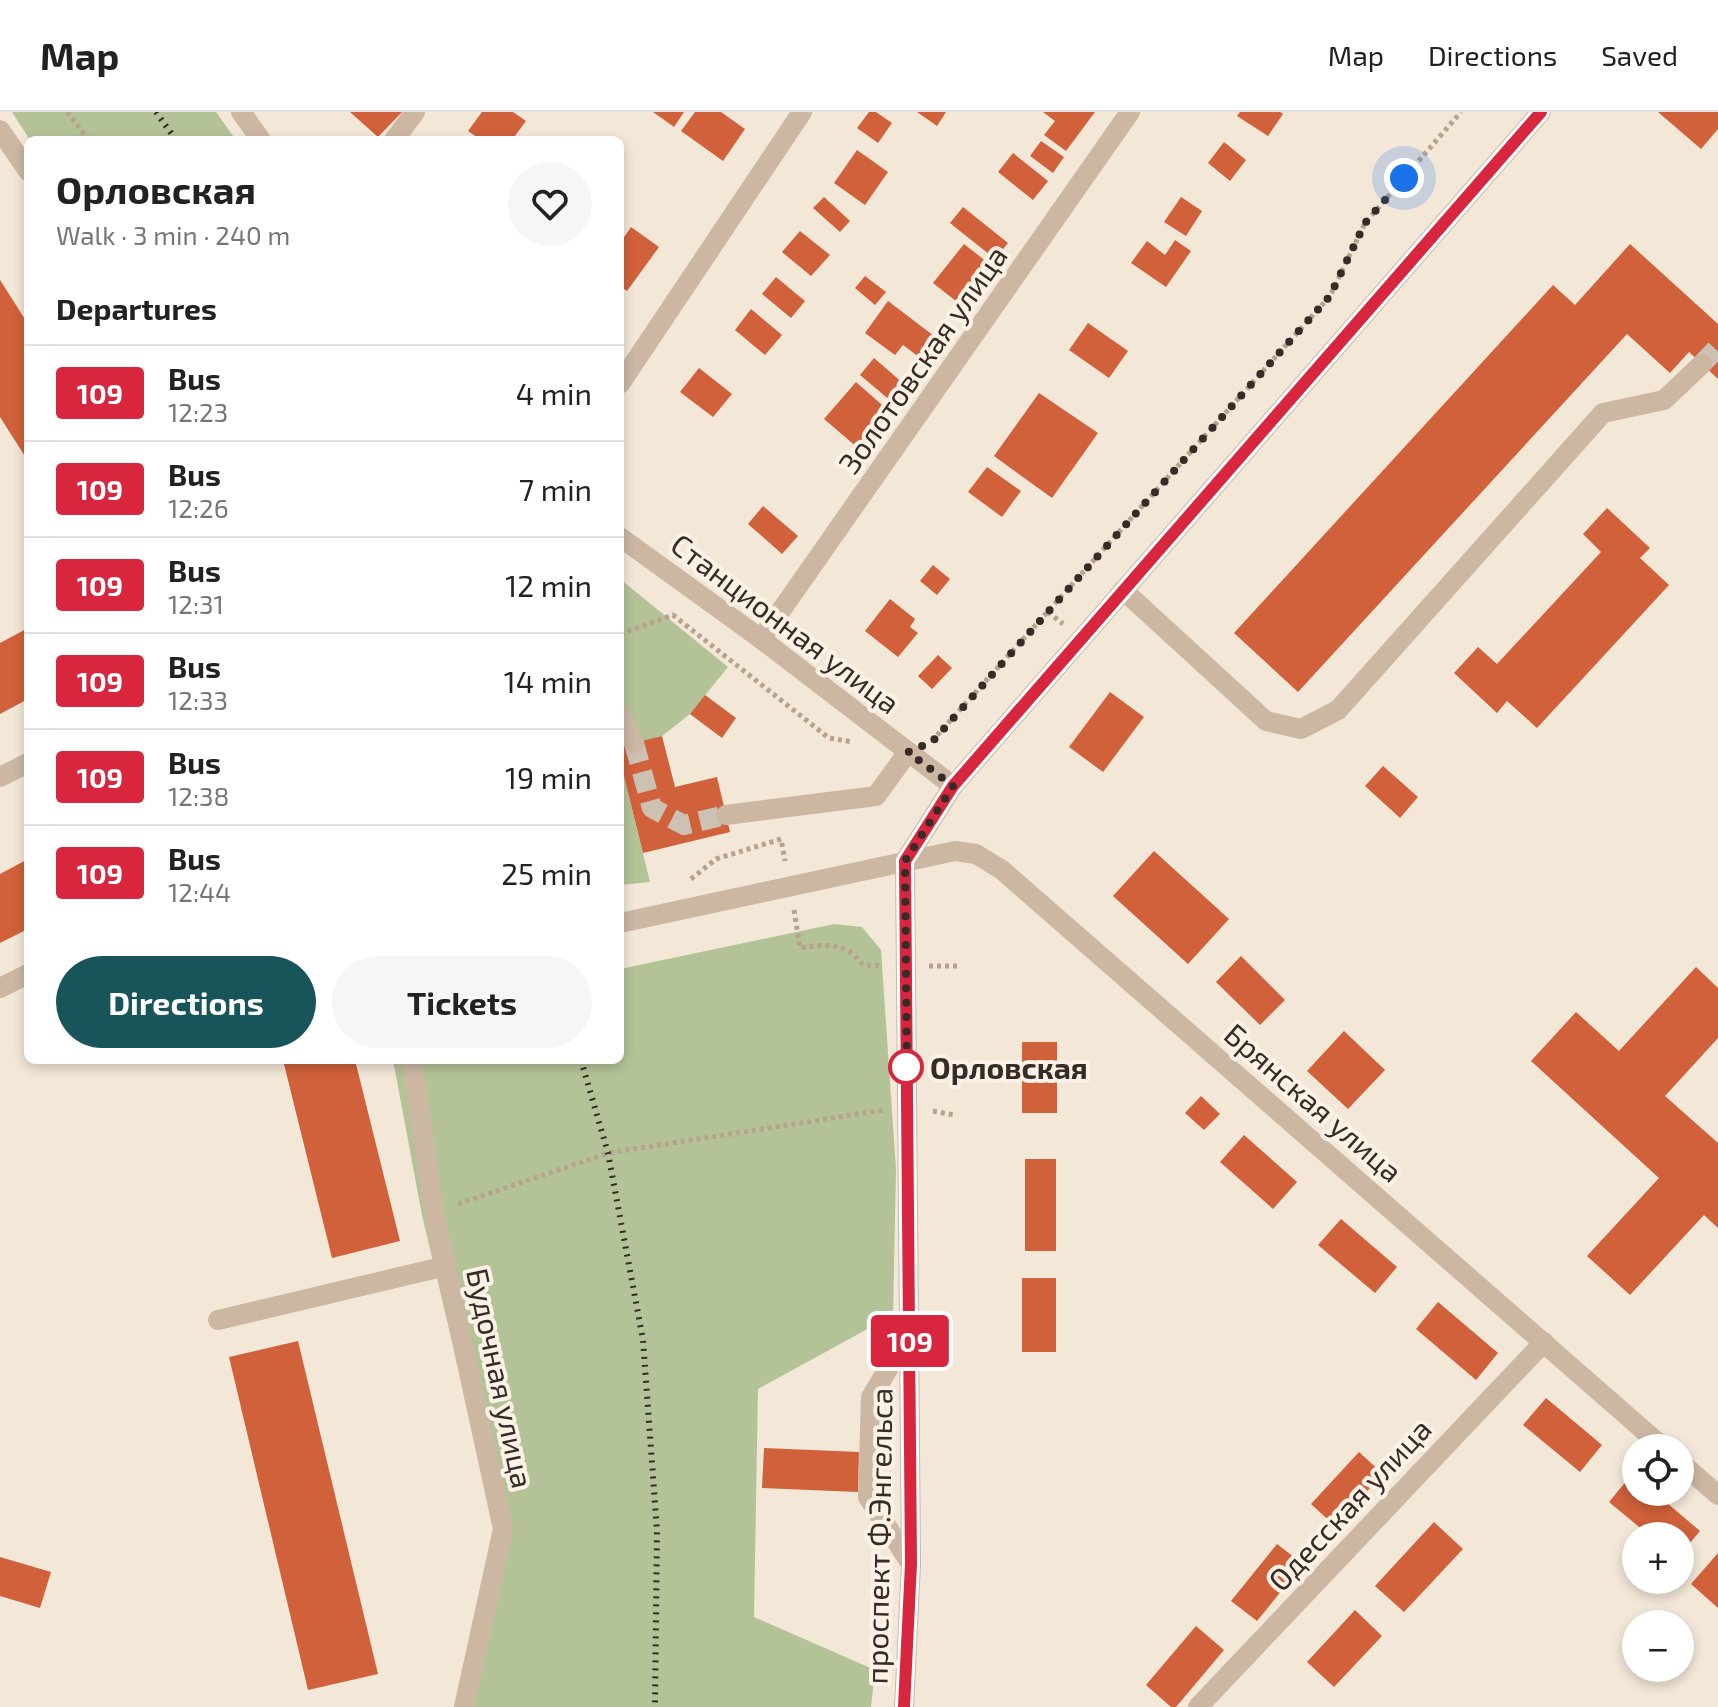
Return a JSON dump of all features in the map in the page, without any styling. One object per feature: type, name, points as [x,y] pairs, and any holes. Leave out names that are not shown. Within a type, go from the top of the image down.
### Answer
[{"type":"street","points":[[241,112],[258,136]]},
{"type":"street","points":[[397,136],[415,112]]},
{"type":"street","points":[[624,378],[802,112]]},
{"type":"street","name":"Золотовская улица","points":[[761,639],[1130,112]]},
{"type":"street","points":[[905,861],[953,786],[1541,112]]},
{"type":"street","points":[[0,130],[24,165]]},
{"type":"street","points":[[1123,590],[1266,721],[1301,729],[1338,710],[1603,413],[1664,400],[1702,364]]},
{"type":"street","name":"Станционная улица","points":[[624,540],[761,639],[953,786]]},
{"type":"street","points":[[624,722],[634,743]]},
{"type":"street","points":[[726,815],[876,796],[908,752]]},
{"type":"street","points":[[0,777],[24,765]]},
{"type":"street","name":"Брянская улица","points":[[624,922],[955,851],[976,854],[1002,870],[1648,1434]]},
{"type":"street","name":"проспект Ф.Энгельса","points":[[904,1707],[911,1564],[905,861]]},
{"type":"street","points":[[0,988],[24,976]]},
{"type":"street","name":"Будочная улица","points":[[413,1064],[434,1212],[503,1529],[464,1707]]},
{"type":"street","points":[[218,1320],[446,1266]]},
{"type":"street","points":[[910,1333],[871,1397],[868,1497],[911,1564]]},
{"type":"street","name":"Одесская улица","points":[[1198,1707],[1544,1342]]},
{"type":"street","points":[[1694,1474],[1718,1495]]},
{"type":"path","points":[[67,112],[86,136]]},
{"type":"path","points":[[908,752],[932,742],[1330,296],[1365,223],[1461,112]]},
{"type":"path","points":[[624,633],[673,615],[829,738],[861,744]]},
{"type":"path","points":[[716,859],[781,839],[800,948],[830,943],[853,952],[863,965],[959,966]]},
{"type":"path","points":[[434,1212],[608,1153],[907,1106],[954,1115]]},
{"type":"green space","points":[[12,112],[216,112],[233,136],[27,136]]},
{"type":"green space","points":[[624,582],[728,667],[690,714],[662,736],[624,745]]},
{"type":"green space","points":[[624,776],[650,882],[624,885]]},
{"type":"green space","points":[[834,924],[862,927],[881,950],[896,1170],[893,1315],[758,1389],[754,1617],[875,1670],[871,1707],[459,1707],[497,1531],[422,1215],[394,1064],[624,1064],[624,968]]},
{"type":"building","points":[[350,112],[402,112],[377,136]]},
{"type":"building","points":[[482,112],[513,112],[526,121],[515,136],[475,136],[468,131]]},
{"type":"building","points":[[653,112],[684,112],[674,127]]},
{"type":"building","points":[[695,112],[721,112],[745,129],[723,161],[681,131]]},
{"type":"building","points":[[869,112],[876,112],[892,123],[878,143],[857,128]]},
{"type":"building","points":[[917,112],[946,112],[937,126]]},
{"type":"building","points":[[1043,112],[1095,112],[1066,151],[1044,135],[1055,121]]},
{"type":"building","points":[[1240,112],[1283,114],[1268,136],[1237,116]]},
{"type":"building","points":[[1658,112],[1718,112],[1718,129],[1701,149]]},
{"type":"building","points":[[1041,141],[1064,157],[1053,173],[1030,156]]},
{"type":"building","points":[[1224,142],[1246,160],[1230,181],[1208,163]]},
{"type":"building","points":[[857,150],[888,172],[865,205],[834,183]]},
{"type":"building","points":[[1013,153],[1048,181],[1033,200],[998,172]]},
{"type":"building","points":[[824,197],[850,221],[840,232],[813,208]]},
{"type":"building","points":[[1181,197],[1202,211],[1186,236],[1164,222]]},
{"type":"building","points":[[963,207],[1008,243],[995,259],[950,223]]},
{"type":"building","points":[[631,227],[659,247],[627,291],[624,289],[624,237]]},
{"type":"building","points":[[800,231],[830,255],[811,276],[782,252]]},
{"type":"building","points":[[1175,240],[1191,251],[1166,287],[1131,263],[1147,241],[1165,255]]},
{"type":"building","points":[[964,244],[992,266],[961,305],[933,283]]},
{"type":"building","points":[[1630,244],[1718,324],[1718,379],[1689,352],[1670,373],[1627,334],[1298,692],[1234,633],[1553,285],[1575,305]]},
{"type":"building","points":[[865,276],[886,292],[875,305],[855,288]]},
{"type":"building","points":[[776,277],[805,301],[791,318],[762,294]]},
{"type":"building","points":[[0,280],[24,318],[24,455],[0,417]]},
{"type":"building","points":[[888,301],[938,339],[923,360],[903,345],[895,355],[865,333]]},
{"type":"building","points":[[751,309],[782,335],[765,355],[735,330]]},
{"type":"building","points":[[1088,323],[1128,351],[1109,378],[1069,350]]},
{"type":"building","points":[[874,358],[912,391],[898,407],[860,375]]},
{"type":"building","points":[[699,368],[732,394],[713,417],[680,392]]},
{"type":"building","points":[[856,382],[890,412],[858,448],[824,419]]},
{"type":"building","points":[[1039,393],[1098,433],[1052,498],[994,456]]},
{"type":"building","points":[[987,467],[1021,491],[1002,517],[968,492]]},
{"type":"building","points":[[763,506],[798,536],[782,554],[748,524]]},
{"type":"building","points":[[1607,508],[1650,548],[1640,558],[1669,585],[1537,728],[1507,701],[1497,713],[1454,673],[1478,647],[1497,664],[1601,552],[1583,534]]},
{"type":"building","points":[[933,565],[950,579],[937,595],[920,581]]},
{"type":"building","points":[[890,599],[915,619],[910,627],[918,633],[898,657],[865,631]]},
{"type":"building","points":[[24,630],[24,701],[0,714],[0,643]]},
{"type":"building","points":[[938,655],[952,668],[932,689],[918,676]]},
{"type":"building","points":[[1110,692],[1144,717],[1103,772],[1069,747]]},
{"type":"building","points":[[705,695],[736,718],[722,738],[690,714]]},
{"type":"building","points":[[662,736],[675,787],[717,777],[730,832],[643,853],[624,776],[624,745]]},
{"type":"building","points":[[1383,766],[1418,797],[1400,818],[1365,786]]},
{"type":"building","points":[[1154,851],[1229,919],[1188,964],[1113,896]]},
{"type":"building","points":[[24,861],[24,931],[0,943],[0,874]]},
{"type":"building","points":[[1241,956],[1285,1000],[1260,1025],[1216,982]]},
{"type":"building","points":[[1696,967],[1718,988],[1718,1038],[1665,1096],[1718,1143],[1718,1228],[1704,1215],[1630,1295],[1587,1256],[1659,1178],[1531,1061],[1576,1012],[1619,1051]]},
{"type":"building","points":[[1344,1031],[1385,1070],[1348,1109],[1307,1071]]},
{"type":"building","points":[[1022,1042],[1057,1042],[1057,1113],[1022,1113]]},
{"type":"building","points":[[284,1064],[356,1064],[400,1241],[332,1258]]},
{"type":"building","points":[[1201,1096],[1220,1114],[1204,1130],[1185,1113]]},
{"type":"building","points":[[1244,1135],[1297,1182],[1273,1209],[1220,1162]]},
{"type":"building","points":[[1025,1159],[1056,1159],[1056,1251],[1025,1251]]},
{"type":"building","points":[[1341,1219],[1397,1267],[1375,1293],[1318,1245]]},
{"type":"building","points":[[1022,1278],[1056,1278],[1056,1352],[1022,1352]]},
{"type":"building","points":[[1438,1302],[1498,1353],[1476,1380],[1416,1329]]},
{"type":"building","points":[[298,1341],[378,1674],[308,1690],[229,1357]]},
{"type":"building","points":[[1546,1398],[1602,1445],[1580,1472],[1523,1425]]},
{"type":"building","points":[[764,1448],[859,1452],[858,1492],[762,1488]]},
{"type":"building","points":[[1359,1452],[1383,1474],[1335,1526],[1311,1504]]},
{"type":"building","points":[[1622,1486],[1622,1506],[1671,1506],[1689,1522],[1633,1522],[1609,1502]]},
{"type":"building","points":[[1434,1522],[1463,1549],[1404,1612],[1375,1586]]},
{"type":"building","points":[[1277,1544],[1303,1564],[1257,1621],[1231,1601]]},
{"type":"building","points":[[1718,1553],[1718,1608],[1694,1587],[1694,1581]]},
{"type":"building","points":[[0,1557],[51,1572],[40,1608],[0,1596]]},
{"type":"building","points":[[1355,1610],[1382,1636],[1334,1687],[1307,1662]]},
{"type":"building","points":[[1196,1626],[1224,1650],[1176,1707],[1171,1707],[1146,1685]]},
{"type":"tunnel","points":[[1702,364],[1718,347]]},
{"type":"tunnel","points":[[634,743],[652,808],[684,825],[726,815]]},
{"type":"railway","points":[[156,112],[173,136]]},
{"type":"railway","points":[[582,1064],[608,1153],[643,1340],[657,1531],[655,1707]]},
{"type":"bus line","name":"109","points":[[904,1707],[911,1628],[905,861],[953,786],[1541,112]]},
{"type":"place","name":"Орловская","points":[[906,1067]]},
{"type":"route","points":[[906,1067],[907,1078],[905,861],[953,786],[908,752],[932,742],[1330,296],[1365,223],[1404,178]]}]
